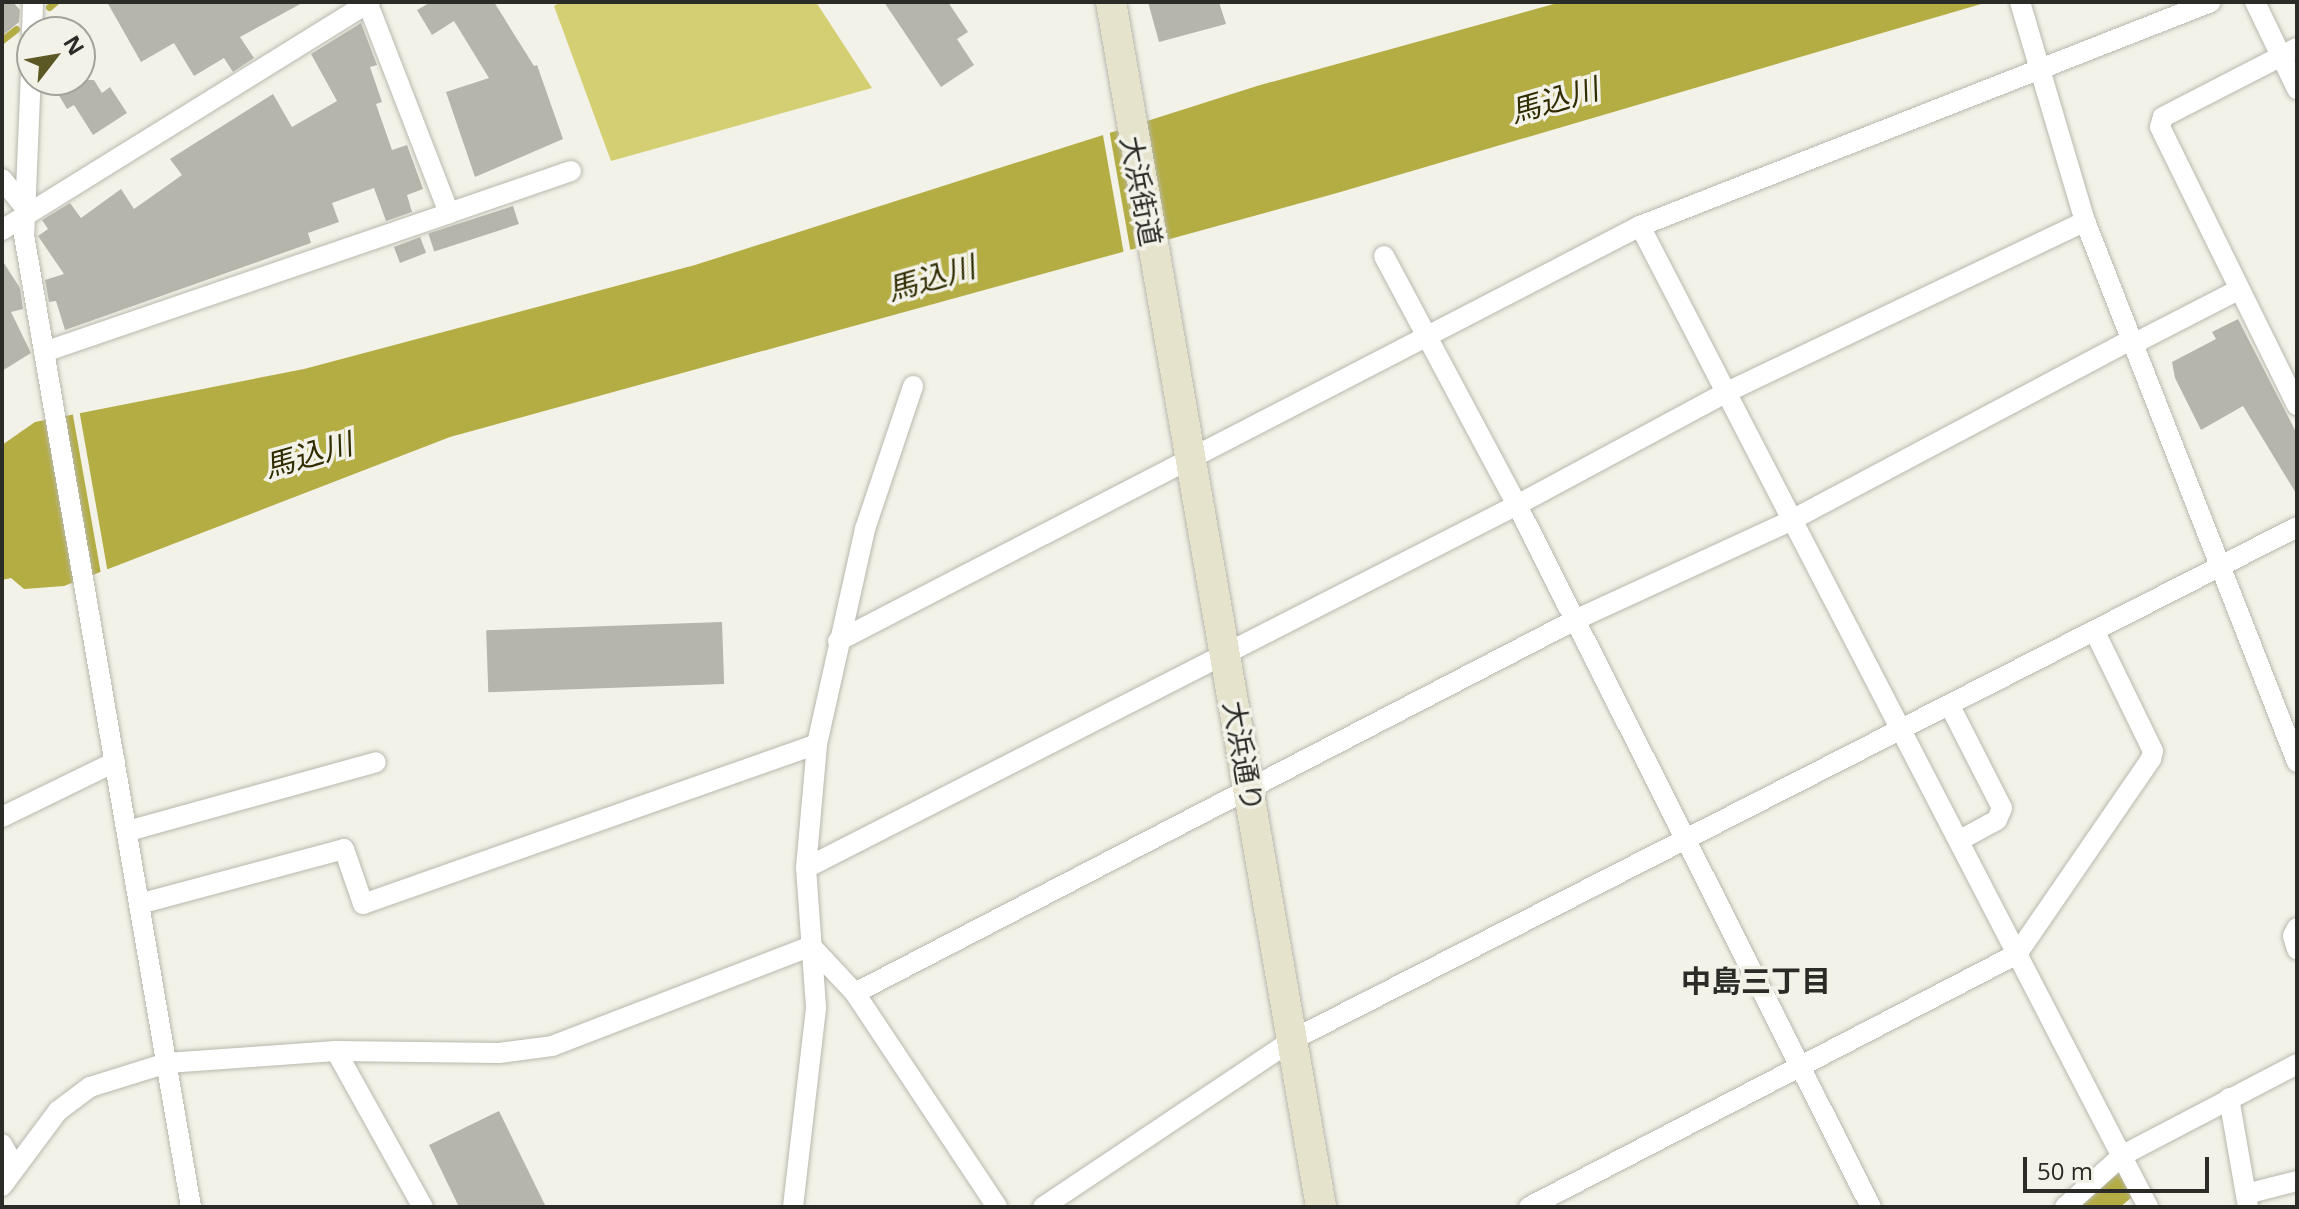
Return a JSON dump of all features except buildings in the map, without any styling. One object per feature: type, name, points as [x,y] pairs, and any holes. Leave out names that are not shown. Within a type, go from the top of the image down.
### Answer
[{"type":"street","points":[[2,230],[27,210],[368,2],[449,213]]},
{"type":"street","name":"大浜街道","points":[[1111,2],[1121,77],[1164,305]]},
{"type":"street","points":[[2020,2],[2085,221],[2297,762]]},
{"type":"street","points":[[838,641],[1640,226],[2211,2]]},
{"type":"street","points":[[2255,2],[2289,52],[2297,89]]},
{"type":"street","points":[[2289,52],[2163,117],[2160,127],[2297,405]]},
{"type":"street","points":[[31,96],[24,235],[92,615],[191,1207]]},
{"type":"street","points":[[44,352],[571,171]]},
{"type":"street","points":[[2,179],[27,210]]},
{"type":"street","points":[[806,868],[1517,505],[1725,393],[2085,221]]},
{"type":"street","points":[[1640,226],[1790,521],[1903,728],[2148,1207]]},
{"type":"street","points":[[1384,256],[1517,505],[1871,1207]]},
{"type":"street","points":[[855,993],[1573,621],[1790,521],[2130,342],[2238,290]]},
{"type":"street","name":"大浜通り","points":[[1164,305],[1321,1207]]},
{"type":"street","points":[[793,1207],[816,1007],[806,868],[817,744],[865,529],[913,386]]},
{"type":"street","points":[[1043,1207],[1292,1040],[2297,527]]},
{"type":"street","points":[[1529,1207],[1803,1069],[2017,954],[2151,759],[2153,751],[2095,632]]},
{"type":"street","points":[[1950,706],[2002,808],[1997,820],[1960,840]]},
{"type":"street","points":[[139,904],[344,849],[363,904],[817,744]]},
{"type":"street","points":[[2,817],[115,762]]},
{"type":"street","points":[[128,831],[376,762]]},
{"type":"street","points":[[2297,928],[2293,936],[2297,949]]},
{"type":"street","points":[[811,946],[855,993],[997,1207]]},
{"type":"street","points":[[2,1186],[58,1111],[90,1087],[167,1063],[336,1051],[499,1053],[552,1046],[811,946]]},
{"type":"street","points":[[336,1051],[423,1207]]},
{"type":"street","points":[[2065,1207],[2123,1155],[2297,1064]]},
{"type":"street","points":[[2229,1098],[2247,1200],[2297,1181]]},
{"type":"street","points":[[2,1144],[14,1166]]},
{"type":"shaded area","points":[[561,2],[816,2],[872,88],[611,161],[554,6]]},
{"type":"water","name":"馬込川","points":[[1561,2],[1988,2],[1337,193],[450,437],[64,586],[24,589],[11,578],[2,580],[2,445],[35,422],[304,369],[695,265],[1257,86]]},
{"type":"pier","points":[[1109,129],[1131,254],[1124,255],[1102,130]]},
{"type":"pier","points":[[79,409],[108,572],[101,574],[72,410]]},
{"type":"waterway","points":[[49,7],[55,2]]},
{"type":"waterway","points":[[2,40],[16,29]]},
{"type":"waterway","points":[[2087,1207],[2119,1179]]},
{"type":"district","name":"中島三丁目","points":[[1756,981]]}]
